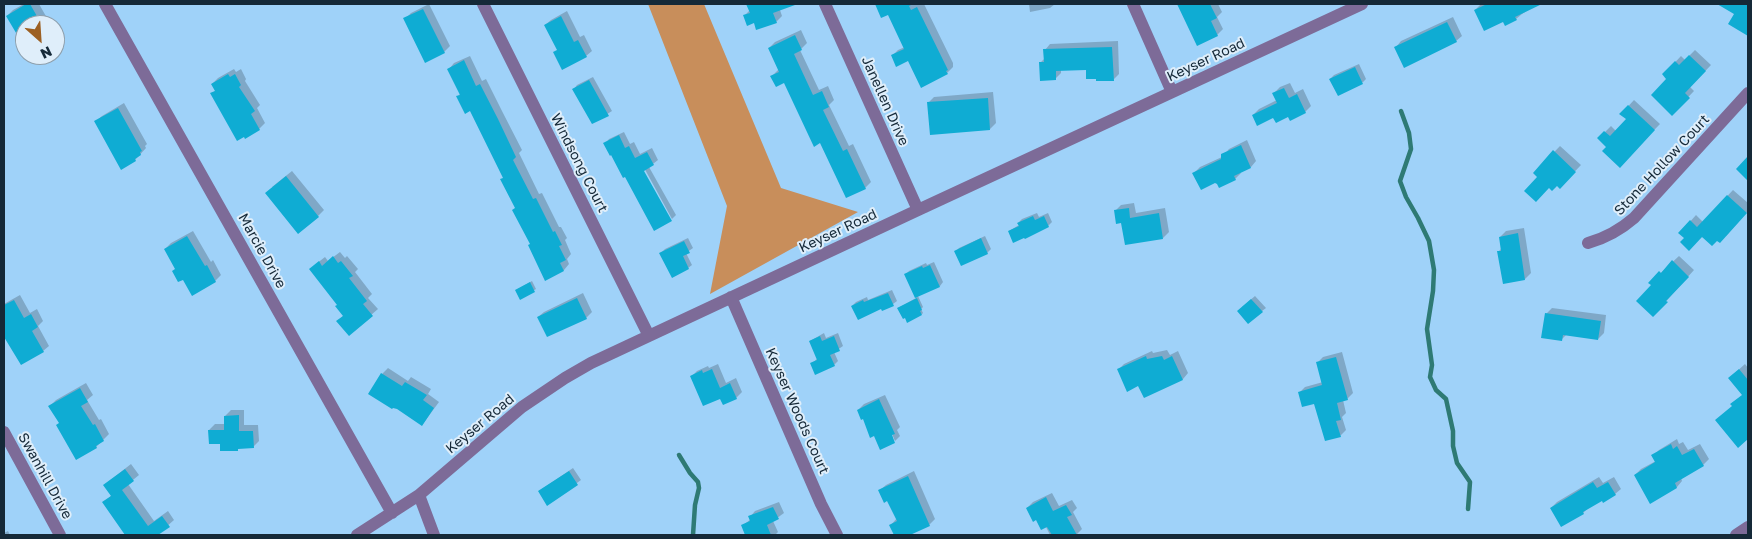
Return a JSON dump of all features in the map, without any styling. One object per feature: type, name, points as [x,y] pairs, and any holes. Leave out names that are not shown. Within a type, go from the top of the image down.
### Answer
[{"type":"street","name":"Marcie Drive","points":[[105,4],[392,513]]},
{"type":"street","name":"Windsong Court","points":[[483,4],[648,336]]},
{"type":"street","name":"Janellen Drive","points":[[825,4],[918,210]]},
{"type":"street","points":[[1133,4],[1172,92]]},
{"type":"street","name":"Keyser Road","points":[[357,535],[419,495],[500,425],[543,392],[591,363],[1362,4]]},
{"type":"street","name":"Stone Hollow Court","points":[[1588,243],[1613,234],[1634,218],[1748,93]]},
{"type":"street","name":"Keyser Woods Court","points":[[732,297],[821,504],[837,535]]},
{"type":"street","name":"Swanhill Drive","points":[[4,432],[60,535]]},
{"type":"street","points":[[419,495],[434,535]]},
{"type":"street","points":[[1736,535],[1748,527]]},
{"type":"shaded area","points":[[648,4],[704,4],[781,188],[858,212],[710,294],[727,206]]},
{"type":"building","points":[[26,4],[30,4],[36,15],[15,15],[15,31],[6,16]]},
{"type":"building","points":[[746,4],[795,5],[773,13],[777,23],[756,30],[754,23],[747,26],[743,15],[750,13]]},
{"type":"building","points":[[875,4],[913,4],[909,6],[911,10],[917,7],[948,70],[946,71],[948,74],[921,88],[908,61],[896,67],[891,55],[904,49],[888,15],[881,18]]},
{"type":"building","points":[[1177,4],[1210,4],[1217,18],[1211,21],[1218,36],[1197,46]]},
{"type":"building","points":[[1487,4],[1542,4],[1515,17],[1517,20],[1505,26],[1503,22],[1484,31],[1474,10]]},
{"type":"building","points":[[1717,4],[1748,4],[1748,36],[1728,24],[1734,14]]},
{"type":"building","points":[[423,9],[445,53],[425,63],[403,18]]},
{"type":"building","points":[[561,16],[574,42],[578,40],[587,57],[562,70],[553,52],[557,50],[544,25]]},
{"type":"building","points":[[1447,22],[1457,42],[1404,68],[1394,47]]},
{"type":"building","points":[[795,35],[802,50],[794,54],[813,95],[822,91],[829,107],[823,110],[843,151],[847,149],[866,189],[846,198],[820,143],[814,147],[784,83],[776,87],[770,76],[779,72],[768,48]]},
{"type":"building","points":[[1112,47],[1114,81],[1086,79],[1086,70],[1056,71],[1056,80],[1040,81],[1039,62],[1044,62],[1043,49]]},
{"type":"building","points":[[1689,55],[1706,71],[1685,93],[1690,98],[1672,116],[1651,95],[1666,79],[1662,74],[1675,61],[1679,65]]},
{"type":"building","points":[[464,60],[476,86],[480,84],[498,119],[516,157],[513,160],[533,199],[536,198],[553,232],[555,231],[562,245],[559,246],[566,260],[560,263],[564,271],[545,281],[528,245],[530,244],[512,210],[515,208],[500,179],[503,178],[470,111],[465,114],[456,96],[460,95],[447,69]]},
{"type":"building","points":[[1355,67],[1363,84],[1338,96],[1329,79]]},
{"type":"building","points":[[228,74],[230,77],[235,74],[241,85],[239,87],[255,111],[251,114],[260,130],[245,139],[244,137],[237,141],[210,93],[215,91],[211,84]]},
{"type":"building","points":[[589,80],[609,116],[592,124],[572,89]]},
{"type":"building","points":[[1284,88],[1289,98],[1297,94],[1306,113],[1290,121],[1288,117],[1276,123],[1273,118],[1257,126],[1252,115],[1277,103],[1272,93]]},
{"type":"building","points":[[988,98],[990,130],[930,135],[927,102]]},
{"type":"building","points":[[1628,105],[1655,130],[1620,168],[1602,151],[1606,147],[1597,138],[1604,131],[1610,136],[1626,119],[1619,114]]},
{"type":"building","points":[[118,108],[142,151],[140,152],[141,155],[135,159],[136,161],[121,170],[94,121]]},
{"type":"building","points":[[619,135],[625,148],[629,146],[635,158],[647,152],[654,165],[644,171],[672,221],[654,231],[625,177],[623,178],[603,143]]},
{"type":"building","points":[[1241,145],[1251,168],[1234,176],[1236,180],[1219,188],[1215,183],[1201,190],[1192,173],[1221,159],[1221,154]]},
{"type":"building","points":[[1553,150],[1576,172],[1560,189],[1557,186],[1552,191],[1549,188],[1536,202],[1524,191],[1537,177],[1533,173]]},
{"type":"building","points":[[1748,156],[1748,181],[1736,169]]},
{"type":"building","points":[[286,176],[319,217],[298,234],[265,193]]},
{"type":"building","points":[[1727,195],[1747,213],[1720,243],[1717,241],[1712,246],[1702,237],[1689,251],[1680,242],[1684,238],[1678,233],[1690,220],[1697,227]]},
{"type":"building","points":[[1129,208],[1130,218],[1159,213],[1163,239],[1125,245],[1121,223],[1116,224],[1114,210]]},
{"type":"building","points":[[1033,216],[1035,220],[1044,216],[1049,227],[1013,243],[1008,231],[1019,226],[1017,223]]},
{"type":"building","points":[[1518,233],[1525,280],[1503,284],[1497,251],[1501,251],[1499,237]]},
{"type":"building","points":[[187,236],[216,282],[192,296],[183,280],[178,282],[172,271],[175,269],[164,249]]},
{"type":"building","points":[[981,238],[988,254],[961,266],[954,251]]},
{"type":"building","points":[[684,241],[690,253],[683,256],[689,269],[672,278],[659,253]]},
{"type":"building","points":[[333,256],[338,263],[341,261],[353,276],[349,278],[367,301],[363,304],[373,316],[349,336],[336,321],[343,316],[335,306],[337,305],[309,269],[319,261],[322,266]]},
{"type":"building","points":[[1672,260],[1689,277],[1653,317],[1636,301],[1651,285],[1648,283],[1659,271],[1661,273]]},
{"type":"building","points":[[930,265],[940,287],[915,298],[904,274],[922,266],[923,268]]},
{"type":"building","points":[[530,282],[535,292],[520,300],[515,290]]},
{"type":"building","points":[[888,293],[894,306],[882,311],[881,309],[858,320],[851,306],[863,300],[864,302]]},
{"type":"building","points":[[577,298],[587,319],[547,337],[537,317]]},
{"type":"building","points":[[917,298],[922,315],[907,323],[897,308]]},
{"type":"building","points":[[1251,299],[1263,312],[1248,324],[1237,311]]},
{"type":"building","points":[[14,300],[24,318],[31,314],[38,327],[32,331],[44,352],[21,365],[4,337],[4,305]]},
{"type":"building","points":[[1545,313],[1601,321],[1598,340],[1563,335],[1562,341],[1541,338]]},
{"type":"building","points":[[820,336],[822,341],[834,336],[840,351],[830,355],[835,366],[815,375],[810,363],[817,360],[809,341]]},
{"type":"building","points":[[1146,356],[1147,359],[1162,356],[1164,360],[1172,356],[1183,380],[1144,398],[1138,386],[1127,392],[1117,369]]},
{"type":"building","points":[[1336,357],[1348,400],[1337,403],[1341,420],[1336,421],[1341,437],[1325,441],[1314,404],[1302,407],[1298,392],[1322,385],[1316,362]]},
{"type":"building","points":[[712,369],[720,388],[730,383],[737,399],[723,405],[720,399],[703,406],[690,376],[702,370],[703,373]]},
{"type":"building","points":[[1739,369],[1748,380],[1748,439],[1738,448],[1715,420],[1732,406],[1730,404],[1742,395],[1728,378]]},
{"type":"building","points":[[381,373],[402,386],[405,382],[427,395],[423,400],[434,408],[422,426],[397,409],[392,409],[368,394]]},
{"type":"building","points":[[80,388],[88,402],[81,406],[93,425],[95,424],[104,441],[96,446],[97,448],[76,460],[56,425],[59,423],[48,406]]},
{"type":"building","points":[[879,399],[895,434],[892,435],[895,443],[880,450],[874,436],[870,438],[863,419],[861,420],[857,410]]},
{"type":"building","points":[[239,415],[239,431],[253,431],[254,448],[238,449],[238,451],[220,451],[220,444],[209,444],[208,430],[224,430],[224,416]]},
{"type":"building","points":[[1671,444],[1673,449],[1677,446],[1682,455],[1694,449],[1704,466],[1675,483],[1677,488],[1650,504],[1634,475],[1655,462],[1651,455]]},
{"type":"building","points":[[125,469],[134,481],[122,490],[148,526],[162,516],[170,527],[158,535],[125,535],[102,502],[111,496],[103,485]]},
{"type":"building","points":[[569,471],[578,485],[547,506],[538,491]]},
{"type":"building","points":[[908,476],[930,526],[910,535],[894,535],[889,525],[897,521],[887,501],[884,503],[878,490]]},
{"type":"building","points":[[1593,482],[1597,488],[1608,482],[1616,495],[1583,512],[1584,514],[1561,527],[1550,508]]},
{"type":"building","points":[[1046,497],[1053,511],[1066,505],[1072,515],[1067,517],[1077,535],[1052,535],[1047,527],[1041,530],[1036,520],[1033,522],[1026,508]]},
{"type":"building","points":[[773,507],[779,519],[767,525],[771,535],[745,535],[741,525],[750,521],[748,516]]},
{"type":"waterway","points":[[1401,111],[1409,133],[1411,149],[1400,181],[1406,197],[1429,241],[1434,270],[1427,329],[1432,365],[1430,377],[1436,390],[1446,399],[1457,463],[1470,482],[1468,509]]},
{"type":"waterway","points":[[679,455],[698,482],[699,488],[695,505],[693,535]]}]
